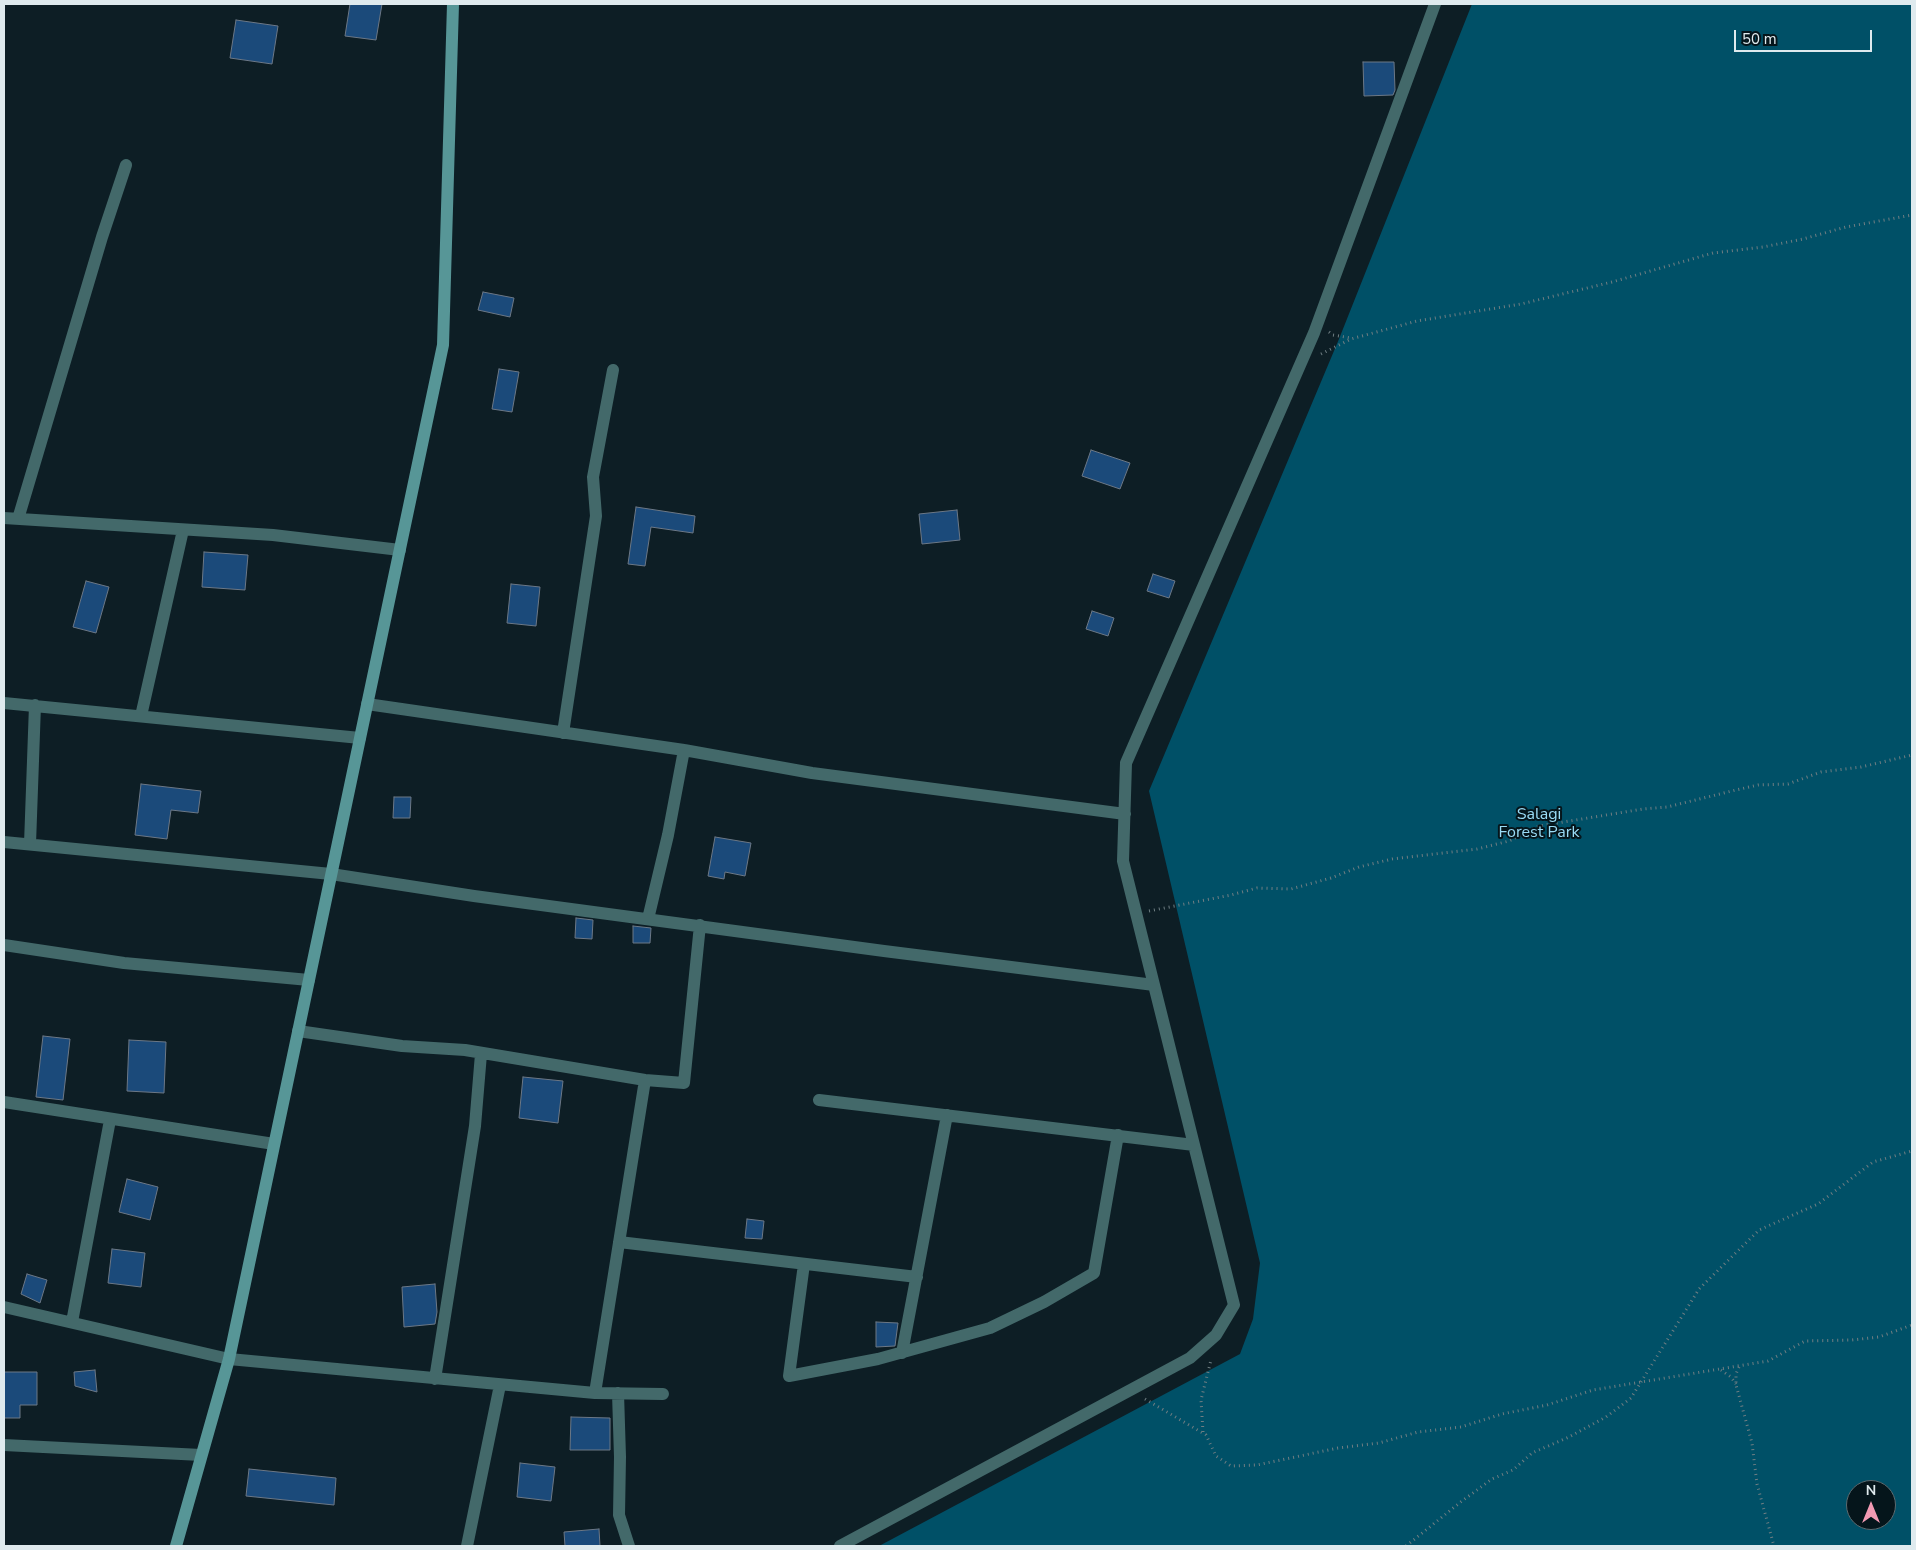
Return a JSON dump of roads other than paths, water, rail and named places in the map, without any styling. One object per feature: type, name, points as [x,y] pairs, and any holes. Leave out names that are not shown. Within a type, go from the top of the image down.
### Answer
[{"type":"street","points":[[176,1546],[228,1359],[443,345],[452,4]]},
{"type":"street","points":[[840,1546],[1190,1358],[1216,1335],[1234,1305],[1124,861],[1126,763],[1314,333],[1435,4]]},
{"type":"street","points":[[18,519],[99,246],[126,165]]},
{"type":"street","points":[[563,733],[596,516],[593,477],[613,370]]},
{"type":"street","points":[[4,518],[273,535],[400,550]]},
{"type":"street","points":[[141,716],[182,530]]},
{"type":"street","points":[[4,703],[360,738]]},
{"type":"street","points":[[367,704],[684,750],[812,773],[1125,814]]},
{"type":"street","points":[[30,844],[35,705]]},
{"type":"street","points":[[648,918],[668,836],[684,750]]},
{"type":"street","points":[[4,842],[331,874],[474,896],[1154,985]]},
{"type":"street","points":[[298,1031],[402,1046],[465,1050],[645,1080],[684,1083],[700,925]]},
{"type":"street","points":[[4,945],[124,963],[309,980]]},
{"type":"street","points":[[434,1379],[475,1126],[481,1054]]},
{"type":"street","points":[[595,1393],[645,1080]]},
{"type":"street","points":[[819,1100],[1194,1145]]},
{"type":"street","points":[[4,1102],[274,1144]]},
{"type":"street","points":[[902,1353],[947,1115]]},
{"type":"street","points":[[72,1322],[110,1120]]},
{"type":"street","points":[[804,1264],[789,1376],[902,1353],[990,1328],[1044,1302],[1094,1273],[1118,1135]]},
{"type":"street","points":[[618,1242],[917,1277]]},
{"type":"street","points":[[4,1307],[228,1359],[595,1393],[663,1394]]},
{"type":"street","points":[[467,1546],[500,1384]]},
{"type":"street","points":[[618,1393],[619,1516],[629,1546]]},
{"type":"street","points":[[4,1446],[201,1456]]},
{"type":"park label","name":"Salagi Forest Park","points":[[1539,824]]}]
